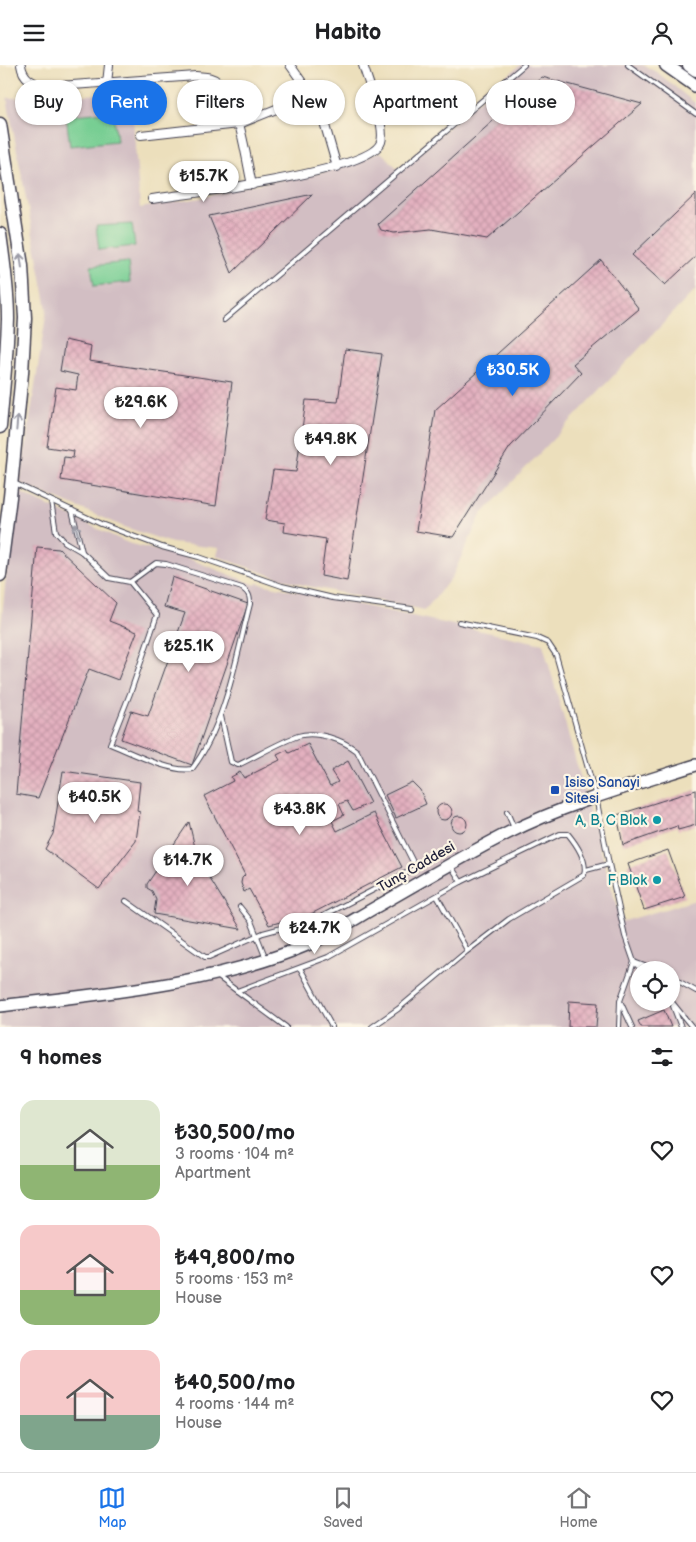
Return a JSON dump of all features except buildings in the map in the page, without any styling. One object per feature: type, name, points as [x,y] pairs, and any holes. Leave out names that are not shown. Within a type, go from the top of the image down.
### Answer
[{"type":"main road","points":[[666,65],[696,86]]},
{"type":"main road","points":[[689,65],[696,70]]},
{"type":"main road","points":[[0,124],[22,266],[25,318],[22,373],[6,482],[0,575]]},
{"type":"main road","points":[[0,234],[5,268],[8,318],[0,427]]},
{"type":"main road","name":"Tunç Caddesi","points":[[0,1006],[123,990],[213,974],[266,959],[308,944],[450,864],[515,830],[567,807],[696,765]]},
{"type":"street","points":[[21,65],[22,70],[31,83],[45,87],[92,84]]},
{"type":"street","points":[[107,80],[109,65]]},
{"type":"street","points":[[290,65],[300,80]]},
{"type":"street","points":[[152,199],[252,185],[337,167],[377,150],[382,141],[381,124],[363,65]]},
{"type":"street","points":[[145,80],[196,76],[212,77],[216,80]]},
{"type":"street","points":[[141,135],[230,125]]},
{"type":"street","points":[[239,125],[252,185]]},
{"type":"street","points":[[325,125],[337,167]]},
{"type":"lane","points":[[224,320],[524,65]]},
{"type":"lane","points":[[628,65],[696,114]]},
{"type":"lane","points":[[6,482],[101,524],[162,547],[199,557],[282,586],[342,599],[412,609]]},
{"type":"lane","points":[[51,501],[56,532],[65,542],[82,551],[109,578],[130,582],[156,615],[131,691],[110,744],[168,767],[183,771],[192,769],[202,755],[221,716],[250,604],[248,592],[242,588],[166,564],[156,563],[130,582]]},
{"type":"lane","points":[[72,511],[82,551]]},
{"type":"lane","points":[[459,622],[537,638],[548,643],[556,655],[596,797],[625,936],[634,961]]},
{"type":"lane","points":[[126,901],[205,957],[214,955],[257,935],[318,918],[416,868],[356,751],[349,745],[324,737],[298,736],[238,765],[231,761],[221,716]]},
{"type":"lane","points":[[506,812],[515,830]]},
{"type":"lane","points":[[237,991],[328,957],[461,882],[560,834],[568,834],[576,843],[585,865],[584,875],[509,919],[467,951],[398,1009],[372,1027]]},
{"type":"lane","points":[[450,864],[461,882]]},
{"type":"lane","points":[[586,870],[609,864]]},
{"type":"lane","points":[[437,896],[467,951]]},
{"type":"lane","points":[[240,907],[251,921],[266,959]]},
{"type":"lane","points":[[300,968],[332,1027]]},
{"type":"lane","points":[[620,1027],[620,1001],[630,973]]},
{"type":"lane","points":[[213,974],[286,1027]]},
{"type":"lane","points":[[680,982],[696,991]]},
{"type":"lane","points":[[620,1001],[632,1027]]},
{"type":"lane","points":[[675,1011],[681,1027]]},
{"type":"lane","points":[[679,1011],[692,1027]]},
{"type":"shaded area","points":[[520,65],[643,65],[658,73],[696,104],[696,289],[481,515],[452,577],[425,610],[303,585],[261,572],[217,556],[219,548],[172,543],[122,526],[20,483],[47,309],[7,98],[15,98],[15,125],[82,125],[82,95],[92,95],[92,125],[134,125],[140,208],[200,198],[252,185],[325,172],[381,152],[399,170],[451,125],[476,125],[476,103],[486,95],[486,125],[575,125],[575,80],[503,80]]},
{"type":"shaded area","points":[[15,490],[128,543],[187,558],[256,585],[257,583],[543,644],[621,922],[696,900],[696,1027],[0,1027],[0,635]]},
{"type":"green space","points":[[92,113],[92,125],[115,125],[117,141],[70,146],[67,125],[82,125],[82,114]]},
{"type":"green space","points":[[132,224],[135,246],[99,250],[96,226]]},
{"type":"green space","points":[[128,262],[130,282],[94,286],[91,266]]},
{"type":"place","name":"Isiso Sanayi Sitesi","points":[[555,790]]},
{"type":"place","name":"A, B, C Blok","points":[[657,820]]},
{"type":"place","name":"F Blok","points":[[657,880]]}]
